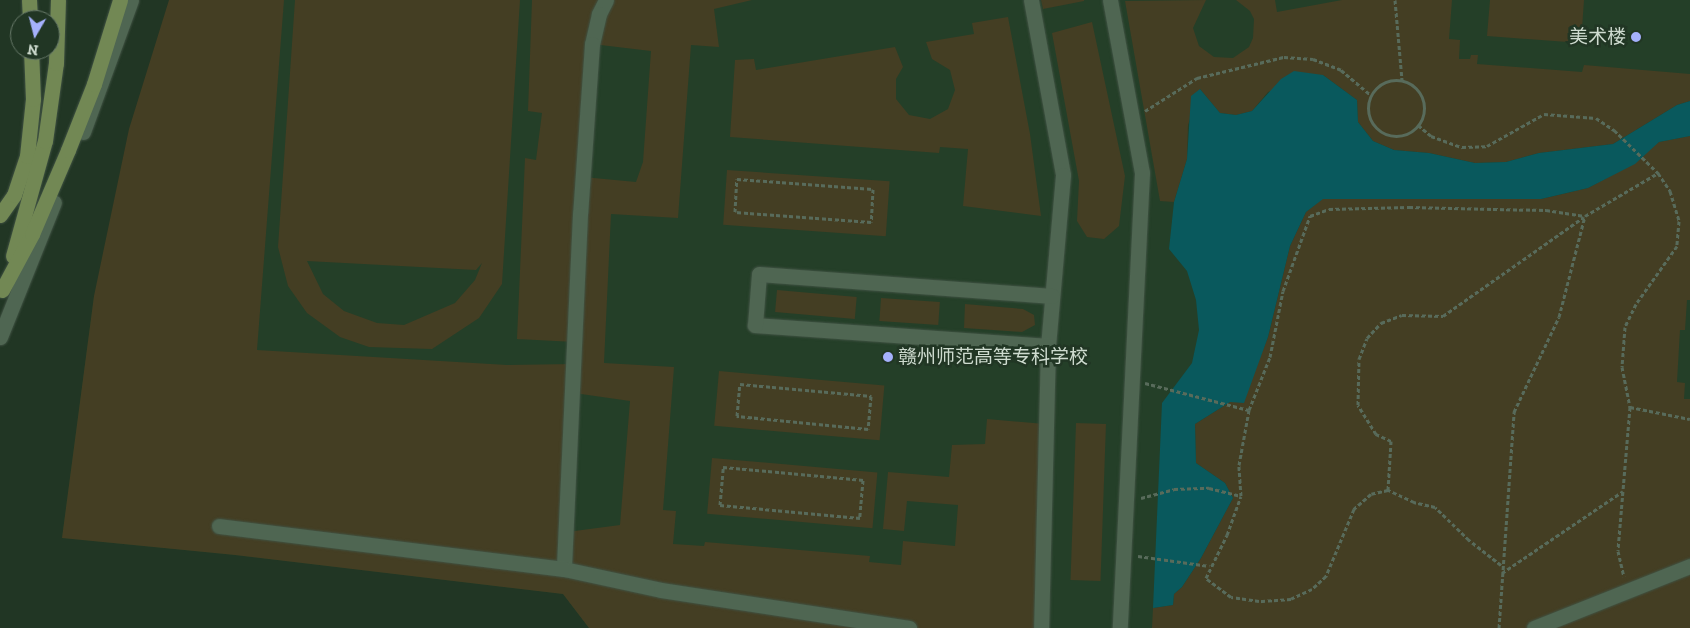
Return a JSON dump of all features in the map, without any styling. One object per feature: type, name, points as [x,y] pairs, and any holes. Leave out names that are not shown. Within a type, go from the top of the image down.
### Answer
[{"type":"main road","points":[[1,293],[34,187],[45,141],[56,63],[58,0]]},
{"type":"main road","points":[[1,293],[32,234],[68,150],[94,84],[120,0]]},
{"type":"main road","points":[[0,216],[14,195],[27,156],[33,99],[31,60]]},
{"type":"street","points":[[0,337],[92,110],[131,0]]},
{"type":"street","points":[[564,569],[580,214],[592,44],[599,14],[606,0]]},
{"type":"street","points":[[1031,0],[1063,175],[1048,346],[1042,628]]},
{"type":"street","points":[[1110,0],[1142,173],[1120,628]]},
{"type":"street","points":[[1048,346],[755,325],[759,274],[1052,296]]},
{"type":"street","points":[[219,526],[564,569],[661,590],[845,624],[909,628]]},
{"type":"street","points":[[1534,628],[1627,589],[1690,566]]},
{"type":"path","points":[[1395,0],[1402,80]]},
{"type":"path","points":[[1132,119],[1197,78],[1284,57],[1313,59],[1341,70],[1371,95]]},
{"type":"path","points":[[1402,80],[1418,90],[1424,107],[1418,125],[1402,135],[1394,136],[1377,129],[1368,113],[1371,95],[1383,83],[1402,80]]},
{"type":"path","points":[[1418,125],[1431,136],[1462,147],[1487,146],[1544,114],[1596,118],[1614,130],[1658,173],[1670,191],[1679,221],[1678,237],[1672,253],[1636,304],[1625,327],[1622,367],[1630,407],[1618,551],[1627,589]]},
{"type":"path","points":[[1388,490],[1391,441],[1376,434],[1358,405],[1359,359],[1367,338],[1381,323],[1402,315],[1443,316],[1584,216],[1658,173]]},
{"type":"path","points":[[737,179],[873,189],[871,222],[735,212],[737,179]]},
{"type":"path","points":[[1501,565],[1468,540],[1435,506],[1414,502],[1388,490],[1371,494],[1354,509],[1326,576],[1312,589],[1291,599],[1259,601],[1232,597],[1206,578],[1209,566],[1227,535],[1240,496],[1239,465],[1249,410],[1270,357],[1283,291],[1310,216],[1329,209],[1409,207],[1546,210],[1584,216]]},
{"type":"path","points":[[1499,628],[1501,565],[1514,412],[1560,317],[1584,216]]},
{"type":"path","points":[[1132,381],[1172,388],[1249,410]]},
{"type":"path","points":[[740,384],[871,396],[868,429],[737,416],[740,384]]},
{"type":"path","points":[[1630,407],[1690,418]]},
{"type":"path","points":[[723,467],[863,480],[860,518],[720,505],[723,467]]},
{"type":"path","points":[[1154,494],[1174,489],[1209,488],[1240,496]]},
{"type":"path","points":[[1501,573],[1623,490]]},
{"type":"path","points":[[1152,560],[1209,566]]},
{"type":"shaded area","points":[[169,0],[284,0],[257,350],[507,365],[574,364],[575,342],[517,339],[525,158],[536,160],[542,113],[528,111],[532,0],[752,0],[714,9],[719,47],[691,45],[678,218],[611,214],[604,363],[674,367],[663,510],[676,511],[673,544],[704,546],[705,542],[870,556],[869,562],[901,565],[903,541],[955,546],[958,505],[907,501],[904,531],[883,529],[888,472],[949,477],[952,445],[985,444],[987,419],[1045,424],[1041,628],[589,628],[563,594],[235,555],[62,538],[94,296],[129,129]],"holes":[[[592,44],[651,51],[643,162],[636,182],[583,177]],[[574,393],[630,401],[620,525],[567,532]]]},
{"type":"shaded area","name":"赣州师范高等专科学校","points":[[271,0],[1690,0],[1690,628],[589,628],[563,594],[235,555],[62,538],[94,296]]},
{"type":"shaded area","points":[[295,0],[520,0],[502,284],[479,318],[432,349],[369,347],[340,337],[307,313],[288,286],[278,247]],"holes":[[[307,261],[476,270],[482,263],[475,280],[455,303],[404,325],[377,323],[344,311],[323,294]]]},
{"type":"shaded area","points":[[1041,0],[1084,0],[1084,1],[1043,9]]},
{"type":"shaded area","points":[[1206,0],[1193,28],[1199,46],[1214,57],[1233,58],[1249,47],[1253,38],[1254,19],[1250,11],[1236,0],[1275,0],[1277,12],[1342,0],[1452,0],[1449,39],[1460,40],[1459,59],[1470,59],[1471,55],[1478,55],[1477,64],[1582,72],[1584,65],[1690,74],[1690,101],[1677,105],[1613,144],[1539,153],[1506,162],[1475,163],[1429,153],[1394,150],[1373,141],[1358,122],[1357,100],[1323,75],[1268,92],[1252,111],[1236,115],[1220,113],[1200,89],[1188,125],[1187,159],[1174,202],[1160,201],[1125,1]]},
{"type":"shaded area","points":[[1490,0],[1584,0],[1581,43],[1487,36]]},
{"type":"shaded area","points":[[1008,17],[1030,134],[1041,216],[963,206],[968,149],[940,147],[939,153],[730,137],[735,60],[754,59],[756,70],[895,47],[903,67],[896,79],[896,99],[909,115],[930,119],[948,109],[955,90],[950,70],[932,59],[926,42],[974,34],[972,23]]},
{"type":"shaded area","points":[[1092,22],[1125,176],[1119,226],[1104,239],[1087,237],[1077,221],[1079,181],[1052,33]]},
{"type":"shaded area","points":[[1690,136],[1690,300],[1687,300],[1685,330],[1680,330],[1677,382],[1685,383],[1684,399],[1690,399],[1690,628],[1152,628],[1153,608],[1173,605],[1174,594],[1182,587],[1201,558],[1233,498],[1225,483],[1196,463],[1195,424],[1230,402],[1257,365],[1268,337],[1290,246],[1306,212],[1322,199],[1541,199],[1588,188],[1614,174],[1659,142]]},
{"type":"shaded area","points":[[727,170],[890,181],[886,236],[723,225]]},
{"type":"shaded area","points":[[777,290],[857,297],[855,319],[775,312]]},
{"type":"shaded area","points":[[881,298],[940,302],[938,325],[879,321]]},
{"type":"shaded area","points":[[965,304],[1023,309],[1034,315],[1035,325],[1022,332],[964,328]]},
{"type":"shaded area","points":[[719,371],[884,385],[880,440],[714,426]]},
{"type":"shaded area","points":[[1076,423],[1106,424],[1101,581],[1071,580]]},
{"type":"shaded area","points":[[712,458],[877,472],[872,528],[707,514]]},
{"type":"water","points":[[1294,71],[1323,75],[1357,100],[1358,122],[1373,141],[1394,150],[1429,153],[1475,163],[1506,162],[1539,153],[1613,144],[1677,105],[1690,101],[1690,136],[1659,142],[1635,164],[1588,188],[1541,199],[1323,199],[1306,212],[1290,246],[1268,337],[1244,403],[1230,402],[1195,424],[1196,463],[1225,483],[1233,498],[1201,558],[1182,587],[1174,594],[1173,605],[1153,608],[1162,403],[1192,363],[1199,330],[1196,300],[1187,271],[1169,249],[1174,202],[1187,159],[1191,96],[1200,89],[1220,113],[1236,115],[1252,111],[1281,79]]},
{"type":"place","name":"美术楼","points":[[1636,37]]},
{"type":"place","name":"赣州师范高等专科学校","points":[[888,357]]}]
